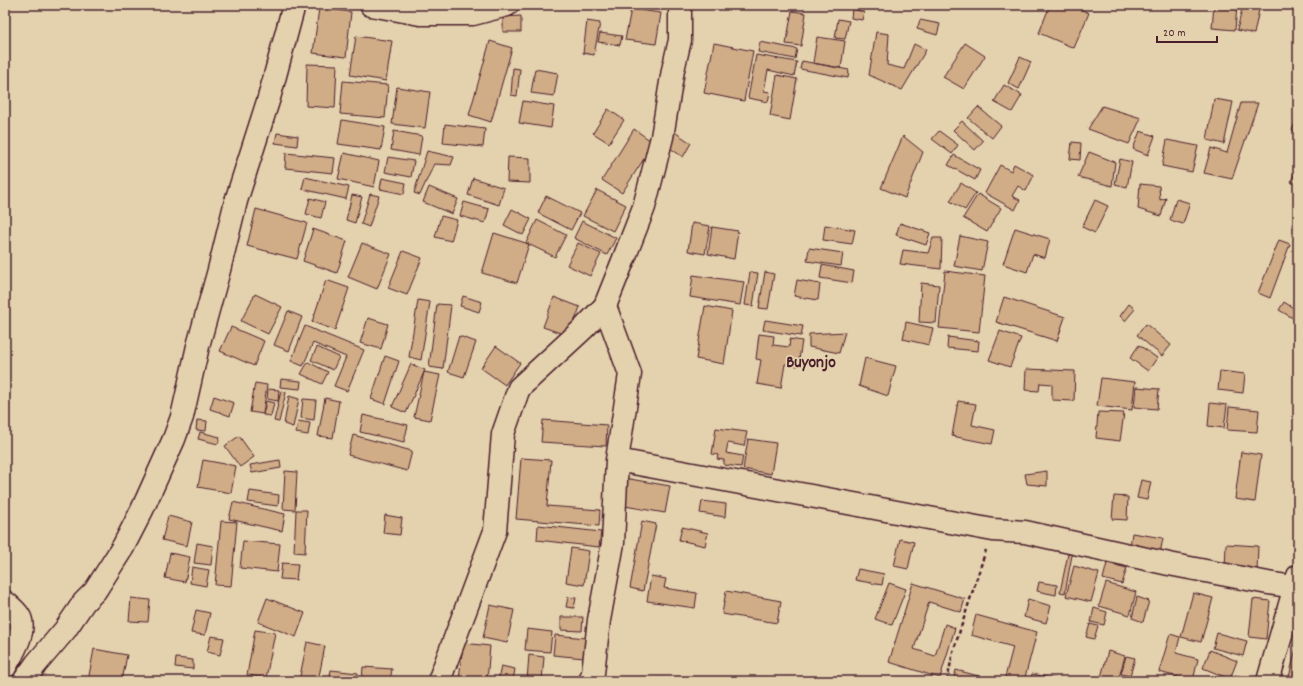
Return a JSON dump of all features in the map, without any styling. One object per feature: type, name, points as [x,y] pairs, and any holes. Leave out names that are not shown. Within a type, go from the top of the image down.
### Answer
[{"type":"street","points":[[24,681],[36,664],[65,630],[84,602],[95,591],[123,547],[142,510],[171,446],[182,417],[198,346],[236,201],[269,98],[294,5]]},
{"type":"street","points":[[371,5],[420,14],[473,14],[507,5]]},
{"type":"street","points":[[439,681],[495,531],[503,434],[519,388],[584,328],[604,306],[644,207],[662,137],[673,70],[680,40],[680,5]]},
{"type":"street","points":[[590,681],[593,673],[599,620],[613,543],[617,460],[630,374],[604,306]]},
{"type":"street","points":[[617,460],[992,530],[1025,532],[1176,565],[1268,583],[1296,581],[1290,632],[1268,681]]},
{"type":"street","points":[[5,602],[20,616],[21,632],[16,646],[5,667]]},
{"type":"path","points":[[947,681],[953,652],[992,530]]},
{"type":"building","points":[[1050,5],[1071,5],[1089,13],[1074,48],[1039,33]]},
{"type":"building","points":[[1214,5],[1237,6],[1235,30],[1212,28]]},
{"type":"building","points":[[1243,5],[1260,5],[1254,34],[1237,30]]},
{"type":"building","points":[[319,8],[351,12],[346,57],[313,53]]},
{"type":"building","points":[[631,9],[661,13],[656,44],[625,40]]},
{"type":"building","points":[[852,9],[864,12],[862,20],[851,18]]},
{"type":"building","points":[[792,11],[806,13],[801,46],[786,44]]},
{"type":"building","points":[[521,16],[521,32],[503,32],[503,17]]},
{"type":"building","points":[[838,19],[849,21],[845,39],[835,38]]},
{"type":"building","points":[[920,20],[940,24],[937,35],[917,29]]},
{"type":"building","points":[[587,21],[600,23],[594,55],[583,53]]},
{"type":"building","points":[[876,32],[889,34],[887,65],[904,69],[914,44],[926,50],[902,90],[869,75]]},
{"type":"building","points":[[600,33],[622,36],[620,45],[598,42]]},
{"type":"building","points":[[356,36],[392,41],[386,81],[350,75]]},
{"type":"building","points":[[817,37],[845,41],[841,68],[813,63]]},
{"type":"building","points":[[490,41],[512,48],[491,122],[469,115]]},
{"type":"building","points":[[760,42],[797,49],[795,59],[758,52]]},
{"type":"building","points":[[714,43],[753,51],[744,101],[704,93]]},
{"type":"building","points":[[965,43],[985,56],[964,89],[943,77]]},
{"type":"building","points":[[756,55],[797,62],[794,76],[768,70],[764,91],[770,92],[768,102],[748,98]]},
{"type":"building","points":[[1020,57],[1031,62],[1019,89],[1008,83]]},
{"type":"building","points":[[802,61],[849,70],[848,78],[800,69]]},
{"type":"building","points":[[307,64],[337,65],[335,108],[306,106]]},
{"type":"building","points":[[513,68],[520,69],[517,96],[511,95]]},
{"type":"building","points":[[535,69],[558,73],[554,96],[531,93]]},
{"type":"building","points":[[777,75],[797,79],[790,120],[770,116]]},
{"type":"building","points":[[343,81],[388,85],[385,118],[340,114]]},
{"type":"building","points":[[1004,85],[1022,95],[1012,112],[994,102]]},
{"type":"building","points":[[397,87],[430,92],[425,128],[392,124]]},
{"type":"building","points":[[1214,99],[1233,102],[1224,144],[1207,140]]},
{"type":"building","points":[[523,101],[554,106],[551,128],[519,123]]},
{"type":"building","points":[[1241,103],[1258,103],[1232,179],[1204,173],[1211,148],[1227,153]]},
{"type":"building","points":[[1102,106],[1141,118],[1129,144],[1088,129]]},
{"type":"building","points":[[978,107],[1001,126],[992,138],[968,118]]},
{"type":"building","points":[[608,109],[624,120],[609,143],[593,133]]},
{"type":"building","points":[[1298,117],[1298,133],[1292,130]]},
{"type":"building","points":[[342,120],[385,127],[381,150],[338,144]]},
{"type":"building","points":[[962,121],[983,141],[975,150],[953,130]]},
{"type":"building","points":[[445,124],[485,129],[483,147],[443,143]]},
{"type":"building","points":[[634,129],[654,143],[622,193],[602,180]]},
{"type":"building","points":[[394,131],[422,136],[419,155],[391,150]]},
{"type":"building","points":[[673,131],[691,143],[683,157],[664,144]]},
{"type":"building","points":[[939,131],[958,145],[952,154],[932,139]]},
{"type":"building","points":[[1140,131],[1155,136],[1148,155],[1133,149]]},
{"type":"building","points":[[277,133],[298,136],[297,146],[275,143]]},
{"type":"building","points":[[903,136],[923,152],[905,198],[881,188]]},
{"type":"building","points":[[1167,140],[1198,146],[1192,172],[1162,166]]},
{"type":"building","points":[[1072,142],[1081,143],[1080,160],[1070,159]]},
{"type":"building","points":[[427,151],[454,157],[451,165],[434,164],[420,195],[414,193]]},
{"type":"building","points":[[1089,152],[1115,162],[1112,186],[1078,177]]},
{"type":"building","points":[[286,153],[335,158],[333,173],[285,168]]},
{"type":"building","points":[[344,153],[379,161],[374,187],[338,179]]},
{"type":"building","points":[[954,155],[980,170],[975,180],[948,165]]},
{"type":"building","points":[[388,157],[414,161],[411,177],[385,172]]},
{"type":"building","points":[[508,157],[530,158],[530,183],[507,182]]},
{"type":"building","points":[[1120,159],[1132,162],[1127,187],[1115,184]]},
{"type":"building","points":[[1298,163],[1298,184],[1291,182]]},
{"type":"building","points":[[1014,164],[1034,175],[1026,191],[1018,186],[1012,196],[1020,200],[1015,210],[985,193],[1000,165],[1011,171]]},
{"type":"building","points":[[305,177],[349,187],[346,199],[302,189]]},
{"type":"building","points":[[382,178],[406,183],[404,194],[380,189]]},
{"type":"building","points":[[473,178],[504,188],[499,205],[468,195]]},
{"type":"building","points":[[961,183],[976,193],[965,210],[950,201]]},
{"type":"building","points":[[1140,184],[1159,186],[1160,200],[1166,198],[1161,216],[1138,209]]},
{"type":"building","points":[[429,187],[458,199],[452,214],[423,202]]},
{"type":"building","points":[[597,190],[626,205],[613,231],[583,216]]},
{"type":"building","points":[[370,194],[379,196],[369,227],[361,224]]},
{"type":"building","points":[[978,194],[1001,208],[987,232],[963,218]]},
{"type":"building","points":[[352,195],[362,197],[355,223],[346,220]]},
{"type":"building","points":[[546,196],[580,213],[571,230],[538,213]]},
{"type":"building","points":[[310,198],[325,202],[321,218],[306,214]]},
{"type":"building","points":[[1176,199],[1190,203],[1183,224],[1170,220]]},
{"type":"building","points":[[1095,200],[1108,206],[1095,233],[1082,227]]},
{"type":"building","points":[[464,202],[489,209],[485,223],[460,216]]},
{"type":"building","points":[[256,209],[307,223],[297,259],[247,246]]},
{"type":"building","points":[[512,209],[531,219],[523,235],[504,225]]},
{"type":"building","points":[[441,216],[457,220],[451,241],[435,237]]},
{"type":"building","points":[[537,220],[566,235],[555,257],[526,243]]},
{"type":"building","points":[[582,221],[616,238],[607,255],[574,238]]},
{"type":"building","points":[[692,223],[710,226],[705,254],[688,251]]},
{"type":"building","points":[[900,223],[930,233],[926,245],[896,235]]},
{"type":"building","points":[[825,225],[855,230],[852,244],[823,240]]},
{"type":"building","points":[[712,227],[738,231],[734,259],[708,254]]},
{"type":"building","points":[[1015,228],[1050,239],[1045,258],[1033,254],[1027,272],[1003,264]]},
{"type":"building","points":[[313,229],[347,241],[337,273],[303,261]]},
{"type":"building","points":[[494,233],[529,244],[517,283],[482,273]]},
{"type":"building","points":[[960,236],[988,242],[982,271],[954,266]]},
{"type":"building","points":[[933,238],[942,238],[941,269],[900,264],[903,250],[928,253]]},
{"type":"building","points":[[1279,240],[1290,244],[1270,298],[1258,293]]},
{"type":"building","points":[[362,243],[391,254],[377,289],[348,277]]},
{"type":"building","points":[[578,243],[601,254],[590,276],[567,265]]},
{"type":"building","points":[[809,248],[843,253],[841,266],[807,261]]},
{"type":"building","points":[[403,251],[422,258],[407,295],[388,288]]},
{"type":"building","points":[[822,265],[854,271],[852,283],[820,278]]},
{"type":"building","points":[[945,271],[985,276],[979,332],[939,328]]},
{"type":"building","points":[[750,272],[758,273],[753,306],[745,305]]},
{"type":"building","points":[[765,272],[774,274],[768,309],[759,308]]},
{"type":"building","points":[[693,275],[744,282],[740,305],[690,297]]},
{"type":"building","points":[[326,280],[349,288],[335,330],[312,322]]},
{"type":"building","points":[[797,280],[820,284],[818,300],[794,296]]},
{"type":"building","points":[[921,283],[939,285],[936,323],[919,322]]},
{"type":"building","points":[[255,294],[282,307],[268,334],[241,321]]},
{"type":"building","points":[[463,296],[482,302],[479,312],[460,306]]},
{"type":"building","points":[[554,297],[580,307],[569,336],[543,327]]},
{"type":"building","points":[[1004,297],[1065,317],[1057,341],[996,322]]},
{"type":"building","points":[[418,300],[430,302],[421,360],[409,357]]},
{"type":"building","points":[[1284,302],[1298,311],[1298,317],[1296,320],[1279,310]]},
{"type":"building","points":[[437,304],[451,305],[443,369],[429,367]]},
{"type":"building","points":[[1129,304],[1135,309],[1125,321],[1120,316]]},
{"type":"building","points":[[705,306],[732,311],[724,364],[696,359]]},
{"type":"building","points":[[288,311],[302,317],[289,351],[274,345]]},
{"type":"building","points":[[368,318],[388,324],[381,349],[360,343]]},
{"type":"building","points":[[765,320],[803,326],[801,336],[763,330]]},
{"type":"building","points":[[906,322],[933,328],[929,345],[903,339]]},
{"type":"building","points":[[1146,324],[1171,345],[1162,356],[1137,335]]},
{"type":"building","points":[[305,326],[364,350],[347,391],[334,386],[346,357],[313,343],[303,366],[291,361]]},
{"type":"building","points":[[231,327],[264,341],[254,366],[220,351]]},
{"type":"building","points":[[1000,331],[1021,338],[1010,367],[989,360]]},
{"type":"building","points":[[845,332],[839,353],[809,347],[809,334]]},
{"type":"building","points":[[759,334],[774,336],[773,345],[789,347],[790,339],[802,341],[798,366],[785,364],[781,388],[757,384],[761,360],[756,359]]},
{"type":"building","points":[[459,336],[476,342],[464,377],[448,372]]},
{"type":"building","points":[[948,337],[979,341],[978,351],[947,348]]},
{"type":"building","points":[[1139,345],[1157,358],[1148,371],[1130,358]]},
{"type":"building","points":[[496,346],[520,363],[505,385],[481,368]]},
{"type":"building","points":[[317,347],[339,357],[333,370],[311,360]]},
{"type":"building","points":[[385,356],[399,361],[385,404],[371,399]]},
{"type":"building","points":[[865,358],[896,366],[888,396],[859,386]]},
{"type":"building","points":[[308,362],[328,372],[322,384],[301,374]]},
{"type":"building","points":[[411,364],[425,370],[406,413],[392,407]]},
{"type":"building","points":[[1026,369],[1075,371],[1074,401],[1052,400],[1052,384],[1040,383],[1039,391],[1025,390]]},
{"type":"building","points":[[1220,371],[1245,374],[1243,393],[1218,390]]},
{"type":"building","points":[[424,372],[440,375],[430,420],[414,417]]},
{"type":"building","points":[[1101,378],[1135,382],[1132,410],[1097,406]]},
{"type":"building","points":[[281,379],[301,381],[300,389],[280,387]]},
{"type":"building","points":[[255,383],[267,385],[263,414],[250,412]]},
{"type":"building","points":[[1136,387],[1159,389],[1157,409],[1134,407]]},
{"type":"building","points":[[268,389],[279,390],[278,401],[267,399]]},
{"type":"building","points":[[281,391],[286,392],[279,422],[274,421]]},
{"type":"building","points":[[214,396],[234,403],[230,416],[210,409]]},
{"type":"building","points":[[289,396],[299,399],[293,427],[284,424]]},
{"type":"building","points":[[325,398],[339,401],[333,438],[318,436]]},
{"type":"building","points":[[303,399],[316,400],[314,420],[301,418]]},
{"type":"building","points":[[266,401],[274,403],[271,416],[263,415]]},
{"type":"building","points":[[958,401],[976,404],[972,425],[995,430],[992,444],[952,436]]},
{"type":"building","points":[[1210,403],[1227,405],[1224,428],[1208,426]]},
{"type":"building","points":[[1229,407],[1259,410],[1257,432],[1227,430]]},
{"type":"building","points":[[1098,412],[1124,413],[1120,441],[1096,438]]},
{"type":"building","points":[[363,415],[408,425],[404,442],[360,432]]},
{"type":"building","points":[[197,420],[207,421],[206,431],[196,430]]},
{"type":"building","points":[[543,420],[607,425],[606,446],[541,442]]},
{"type":"building","points":[[298,421],[310,423],[308,435],[296,433]]},
{"type":"building","points":[[716,428],[747,432],[744,446],[728,443],[726,453],[743,456],[741,467],[724,465],[724,460],[717,459],[718,455],[712,454]]},
{"type":"building","points":[[200,432],[220,437],[218,444],[198,439]]},
{"type":"building","points":[[353,435],[412,451],[407,471],[348,455]]},
{"type":"building","points":[[239,436],[254,457],[240,467],[225,446]]},
{"type":"building","points":[[748,439],[776,443],[771,474],[743,469]]},
{"type":"building","points":[[1241,452],[1261,455],[1255,502],[1235,499]]},
{"type":"building","points":[[521,458],[551,460],[547,506],[600,510],[599,526],[516,519]]},
{"type":"building","points":[[203,460],[236,466],[231,493],[198,487]]},
{"type":"building","points":[[280,460],[281,468],[252,473],[250,465]]},
{"type":"building","points":[[285,471],[297,472],[295,510],[283,509]]},
{"type":"building","points":[[1047,471],[1047,486],[1027,484],[1025,474]]},
{"type":"building","points":[[624,478],[670,486],[665,513],[619,505]]},
{"type":"building","points":[[1141,480],[1151,482],[1147,500],[1137,498]]},
{"type":"building","points":[[250,491],[279,495],[278,506],[248,502]]},
{"type":"building","points":[[1114,496],[1128,497],[1127,520],[1112,519]]},
{"type":"building","points":[[702,501],[726,504],[725,517],[700,513]]},
{"type":"building","points":[[233,502],[285,514],[282,531],[229,519]]},
{"type":"building","points":[[296,510],[307,510],[305,553],[294,552]]},
{"type":"building","points":[[385,515],[402,518],[400,535],[383,533]]},
{"type":"building","points":[[168,516],[192,522],[187,546],[162,540]]},
{"type":"building","points":[[221,521],[237,522],[231,586],[215,585]]},
{"type":"building","points":[[642,521],[656,524],[643,591],[630,588]]},
{"type":"building","points":[[538,525],[601,532],[599,547],[537,540]]},
{"type":"building","points":[[682,527],[708,533],[705,546],[679,540]]},
{"type":"building","points":[[1132,533],[1163,538],[1159,559],[1129,554]]},
{"type":"building","points":[[900,539],[914,542],[908,569],[894,566]]},
{"type":"building","points":[[243,541],[280,544],[277,572],[240,568]]},
{"type":"building","points":[[197,543],[213,546],[211,565],[194,563]]},
{"type":"building","points":[[1226,544],[1258,546],[1257,571],[1225,570]]},
{"type":"building","points":[[571,548],[589,551],[584,585],[566,582]]},
{"type":"building","points":[[170,553],[190,557],[185,582],[165,578]]},
{"type":"building","points":[[1068,554],[1072,555],[1065,593],[1060,592]]},
{"type":"building","points":[[282,563],[298,564],[296,580],[280,579]]},
{"type":"building","points":[[1107,563],[1127,568],[1122,584],[1103,579]]},
{"type":"building","points":[[1074,566],[1099,573],[1091,602],[1066,596]]},
{"type":"building","points":[[192,567],[209,570],[206,586],[190,583]]},
{"type":"building","points":[[858,569],[884,574],[882,585],[855,580]]},
{"type":"building","points":[[651,576],[666,579],[664,588],[697,593],[695,608],[647,601]]},
{"type":"building","points":[[1039,582],[1057,585],[1056,595],[1037,591]]},
{"type":"building","points":[[889,583],[906,589],[892,625],[875,619]]},
{"type":"building","points":[[913,583],[965,599],[961,612],[929,602],[914,649],[935,656],[945,624],[955,628],[940,678],[889,662]]},
{"type":"building","points":[[1106,583],[1136,592],[1130,615],[1099,606]]},
{"type":"building","points":[[726,591],[781,601],[777,623],[722,614]]},
{"type":"building","points":[[1193,593],[1213,598],[1201,642],[1181,637]]},
{"type":"building","points":[[568,597],[576,598],[574,608],[566,607]]},
{"type":"building","points":[[1137,597],[1149,601],[1143,622],[1132,618]]},
{"type":"building","points":[[131,598],[150,600],[148,622],[129,621]]},
{"type":"building","points":[[267,598],[305,613],[296,637],[258,622]]},
{"type":"building","points":[[1028,599],[1051,606],[1046,623],[1024,617]]},
{"type":"building","points":[[1253,599],[1270,601],[1266,639],[1249,637]]},
{"type":"building","points":[[490,605],[514,610],[507,643],[483,638]]},
{"type":"building","points":[[1094,608],[1107,612],[1104,625],[1091,622]]},
{"type":"building","points":[[196,610],[210,613],[205,635],[191,633]]},
{"type":"building","points":[[976,615],[1037,632],[1024,681],[1004,681],[1013,647],[971,635]]},
{"type":"building","points":[[561,617],[583,617],[582,631],[561,630]]},
{"type":"building","points":[[1090,624],[1098,626],[1094,639],[1086,637]]},
{"type":"building","points":[[527,629],[552,632],[550,652],[525,650]]},
{"type":"building","points":[[255,630],[275,633],[266,678],[247,675]]},
{"type":"building","points":[[1217,633],[1247,641],[1243,656],[1213,648]]},
{"type":"building","points":[[1170,634],[1180,637],[1176,653],[1198,659],[1193,681],[1159,672]]},
{"type":"building","points":[[555,635],[586,638],[584,658],[553,655]]},
{"type":"building","points":[[211,636],[224,638],[220,655],[207,652]]},
{"type":"building","points":[[307,642],[325,646],[318,681],[299,681]]},
{"type":"building","points":[[463,643],[490,646],[487,681],[459,680]]},
{"type":"building","points":[[1296,648],[1298,648],[1298,681],[1288,681]]},
{"type":"building","points":[[94,649],[127,655],[122,681],[88,681]]},
{"type":"building","points":[[1210,650],[1237,661],[1230,679],[1203,668]]},
{"type":"building","points":[[1108,651],[1125,656],[1118,681],[1100,681]]},
{"type":"building","points":[[529,655],[544,657],[542,681],[527,680]]},
{"type":"building","points":[[1126,656],[1135,658],[1130,676],[1121,674]]},
{"type":"building","points":[[176,658],[193,660],[193,669],[175,667]]},
{"type":"building","points":[[501,666],[515,669],[513,681],[498,681]]},
{"type":"building","points":[[363,667],[392,669],[390,681],[362,681]]},
{"type":"building","points":[[331,670],[358,673],[357,681],[329,681]]},
{"type":"building","points":[[956,670],[997,681],[953,681]]},
{"type":"building","points":[[1032,674],[1060,680],[1060,681],[1030,681]]},
{"type":"building","points":[[1235,675],[1249,678],[1249,681],[1233,681]]},
{"type":"district","name":"Buyonjo","points":[[811,364]]}]
